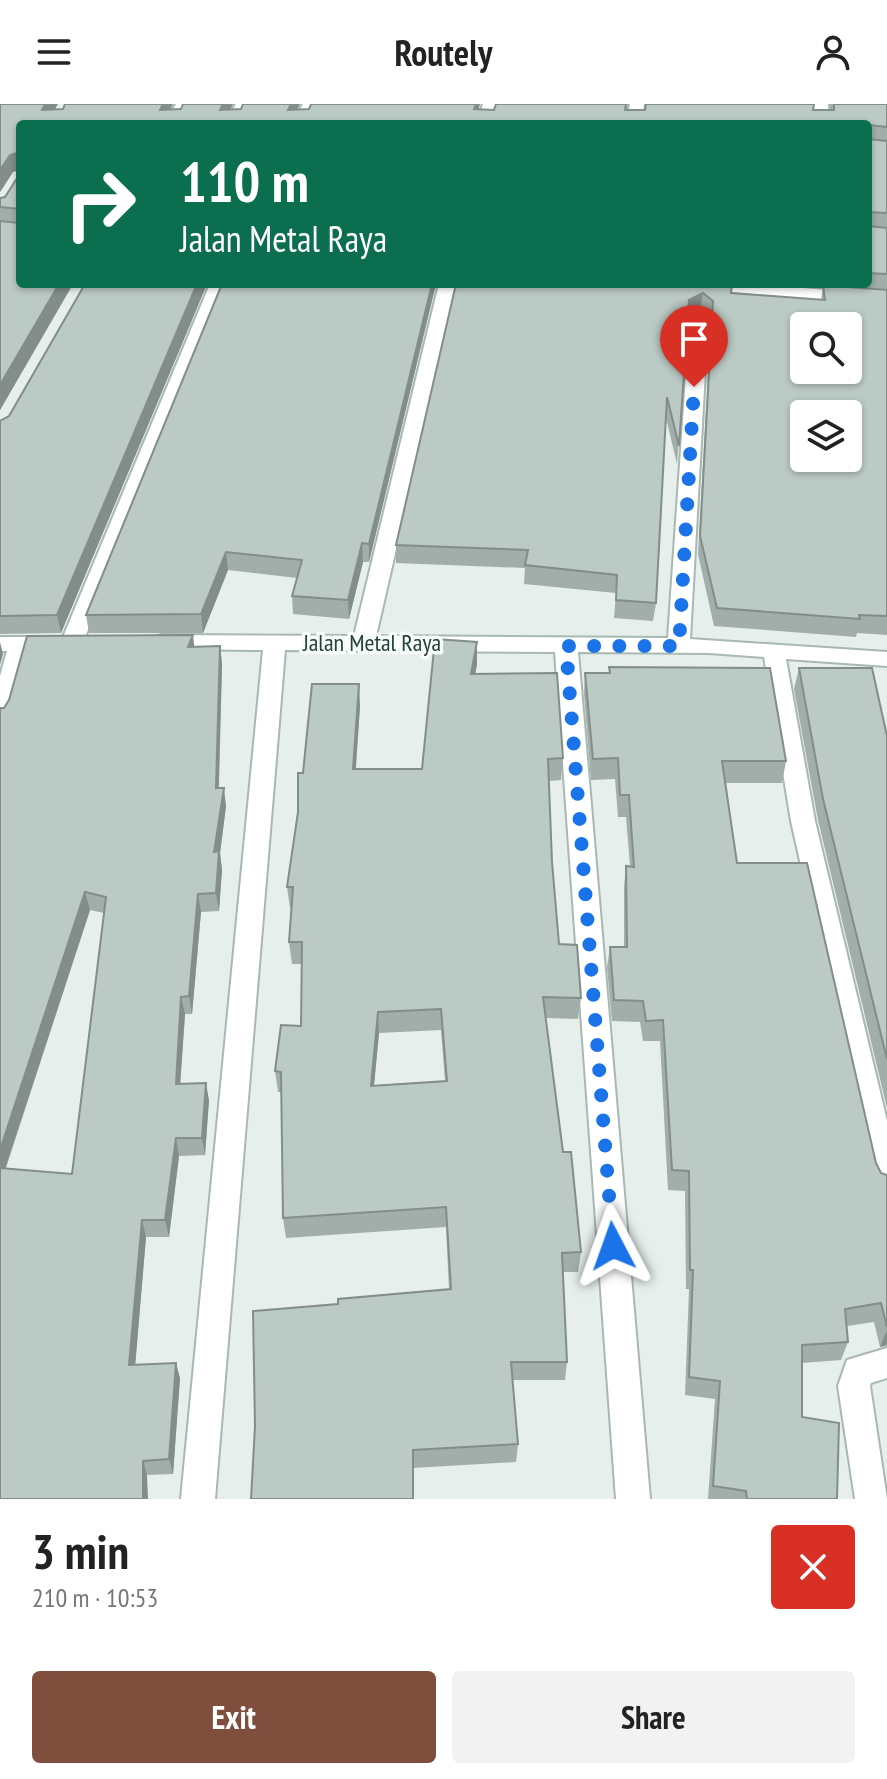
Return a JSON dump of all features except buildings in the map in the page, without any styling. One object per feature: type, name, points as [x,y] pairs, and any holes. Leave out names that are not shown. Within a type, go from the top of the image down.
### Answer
[{"type":"street","points":[[0,717],[10,644],[80,642],[217,288]]},
{"type":"street","points":[[364,642],[447,288]]},
{"type":"street","points":[[713,288],[887,300]]},
{"type":"street","points":[[679,646],[680,590],[699,318]]},
{"type":"street","name":"Jalan Metal Raya","points":[[135,642],[679,646],[887,659]]},
{"type":"street","points":[[198,1499],[275,643]]},
{"type":"street","points":[[566,646],[633,1499]]},
{"type":"street","points":[[774,651],[803,821],[887,1182]]},
{"type":"street","points":[[872,1499],[854,1386],[858,1371],[887,1363]]},
{"type":"route","points":[[613,1246],[566,646],[679,646],[694,387]]}]
